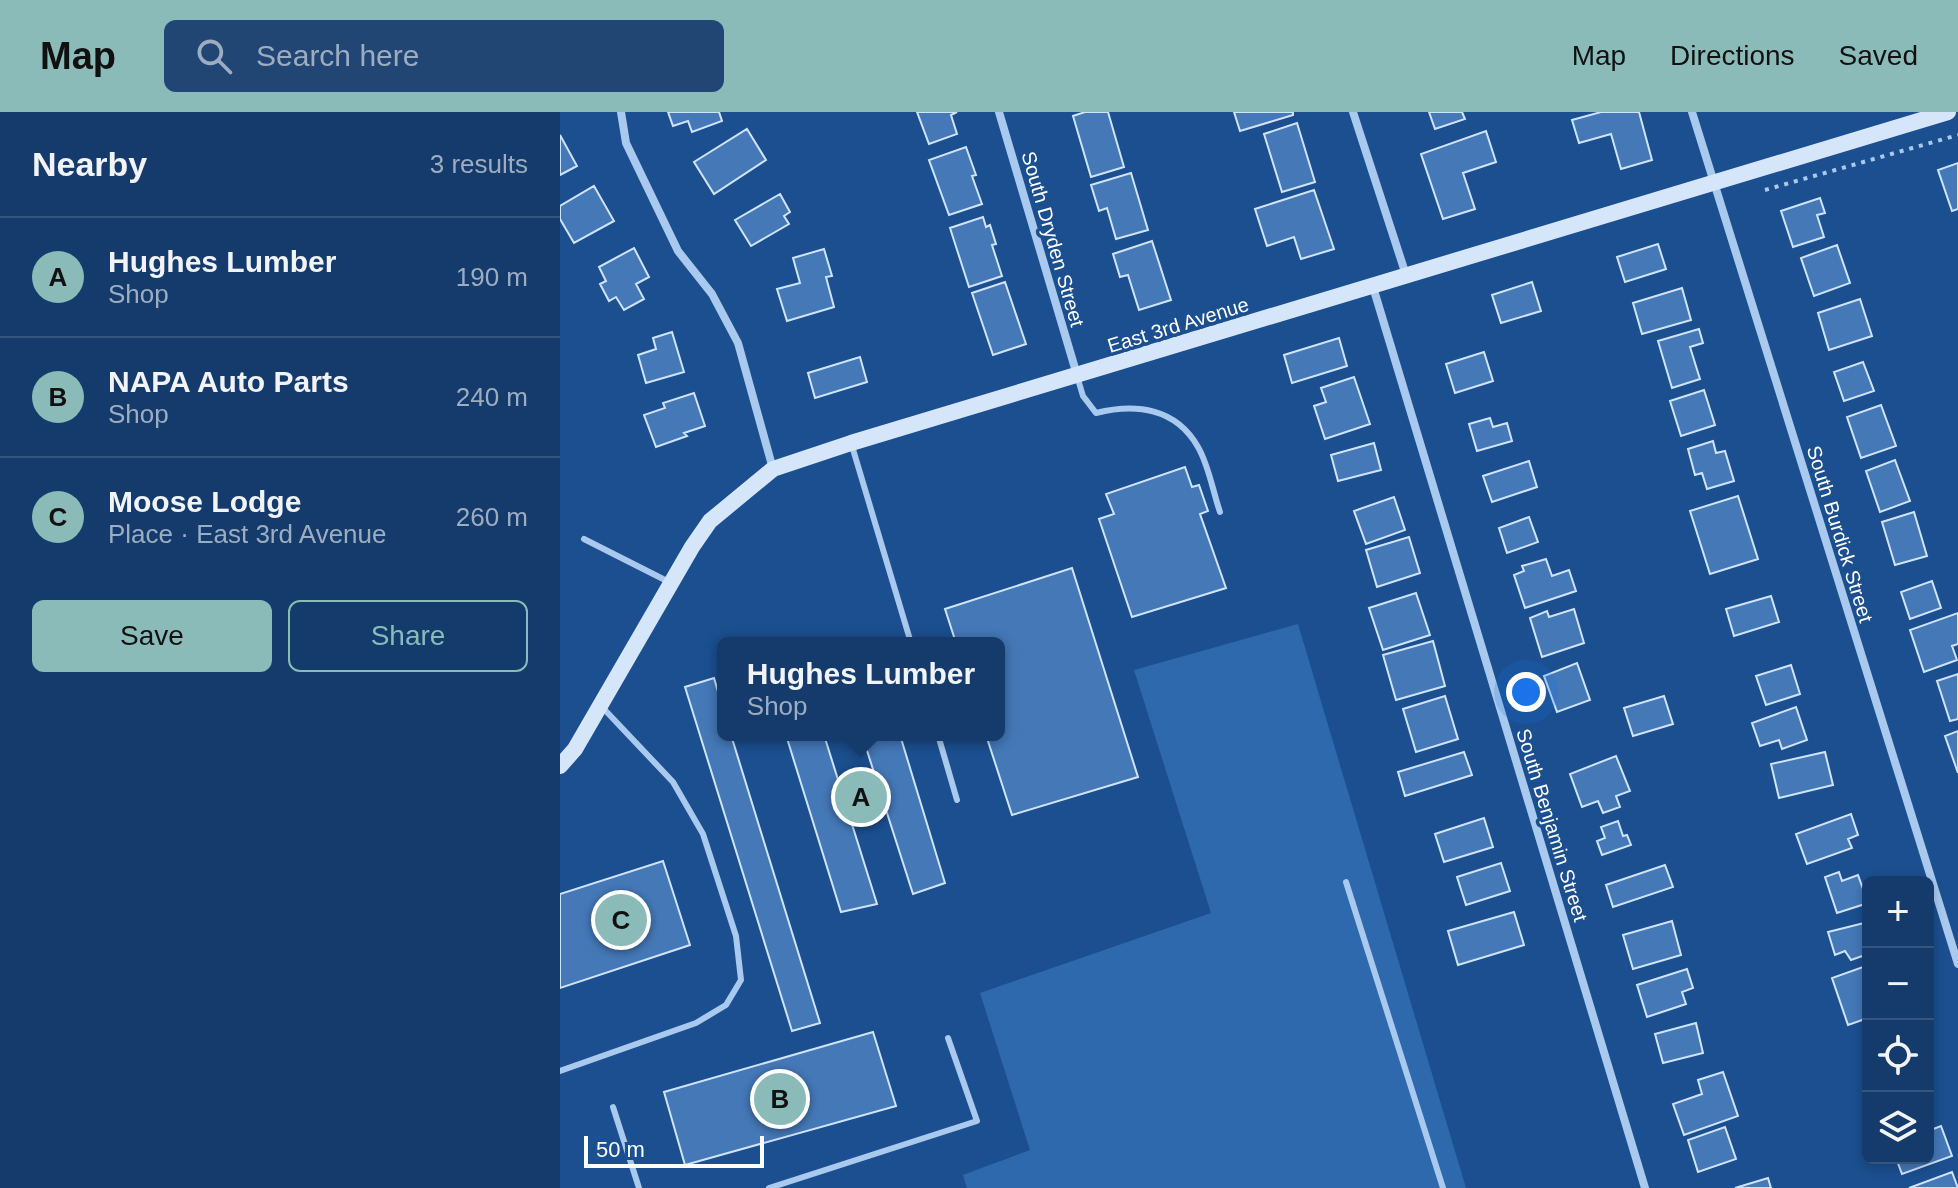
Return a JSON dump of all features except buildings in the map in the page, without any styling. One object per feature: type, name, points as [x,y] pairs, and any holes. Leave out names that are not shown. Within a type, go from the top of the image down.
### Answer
[{"type":"street","points":[[621,112],[626,143],[678,251],[712,294],[738,343],[773,469]]},
{"type":"street","name":"South Dryden Street","points":[[999,112],[1077,376]]},
{"type":"street","points":[[1353,112],[1406,276]]},
{"type":"street","name":"South Burdick Street","points":[[1692,112],[1958,964]]},
{"type":"street","name":"East 3rd Avenue","points":[[560,766],[575,749],[710,521],[773,469],[1948,112]]},
{"type":"street","name":"South Benjamin Street","points":[[1373,287],[1645,1188]]},
{"type":"lane","points":[[1077,376],[1083,396],[1096,413],[1118,407],[1153,409],[1176,421],[1198,448],[1220,512]]},
{"type":"lane","points":[[851,443],[909,637]]},
{"type":"lane","points":[[584,539],[671,583]]},
{"type":"lane","points":[[560,1071],[696,1023],[726,1005],[741,980],[736,936],[703,834],[673,782],[601,705]]},
{"type":"lane","points":[[940,741],[957,800]]},
{"type":"lane","points":[[1346,882],[1443,1188]]},
{"type":"lane","points":[[769,1188],[977,1121],[948,1038]]},
{"type":"lane","points":[[613,1107],[639,1188]]},
{"type":"path","points":[[1765,190],[1958,135]]},
{"type":"shaded area","points":[[1298,624],[1466,1188],[967,1188],[963,1175],[1030,1150],[980,993],[1211,913],[1134,670]]},
{"type":"place","name":"Hughes Lumber","points":[[861,797]]},
{"type":"place","name":"Moose Lodge","points":[[621,920]]},
{"type":"place","name":"NAPA Auto Parts","points":[[780,1099]]}]
